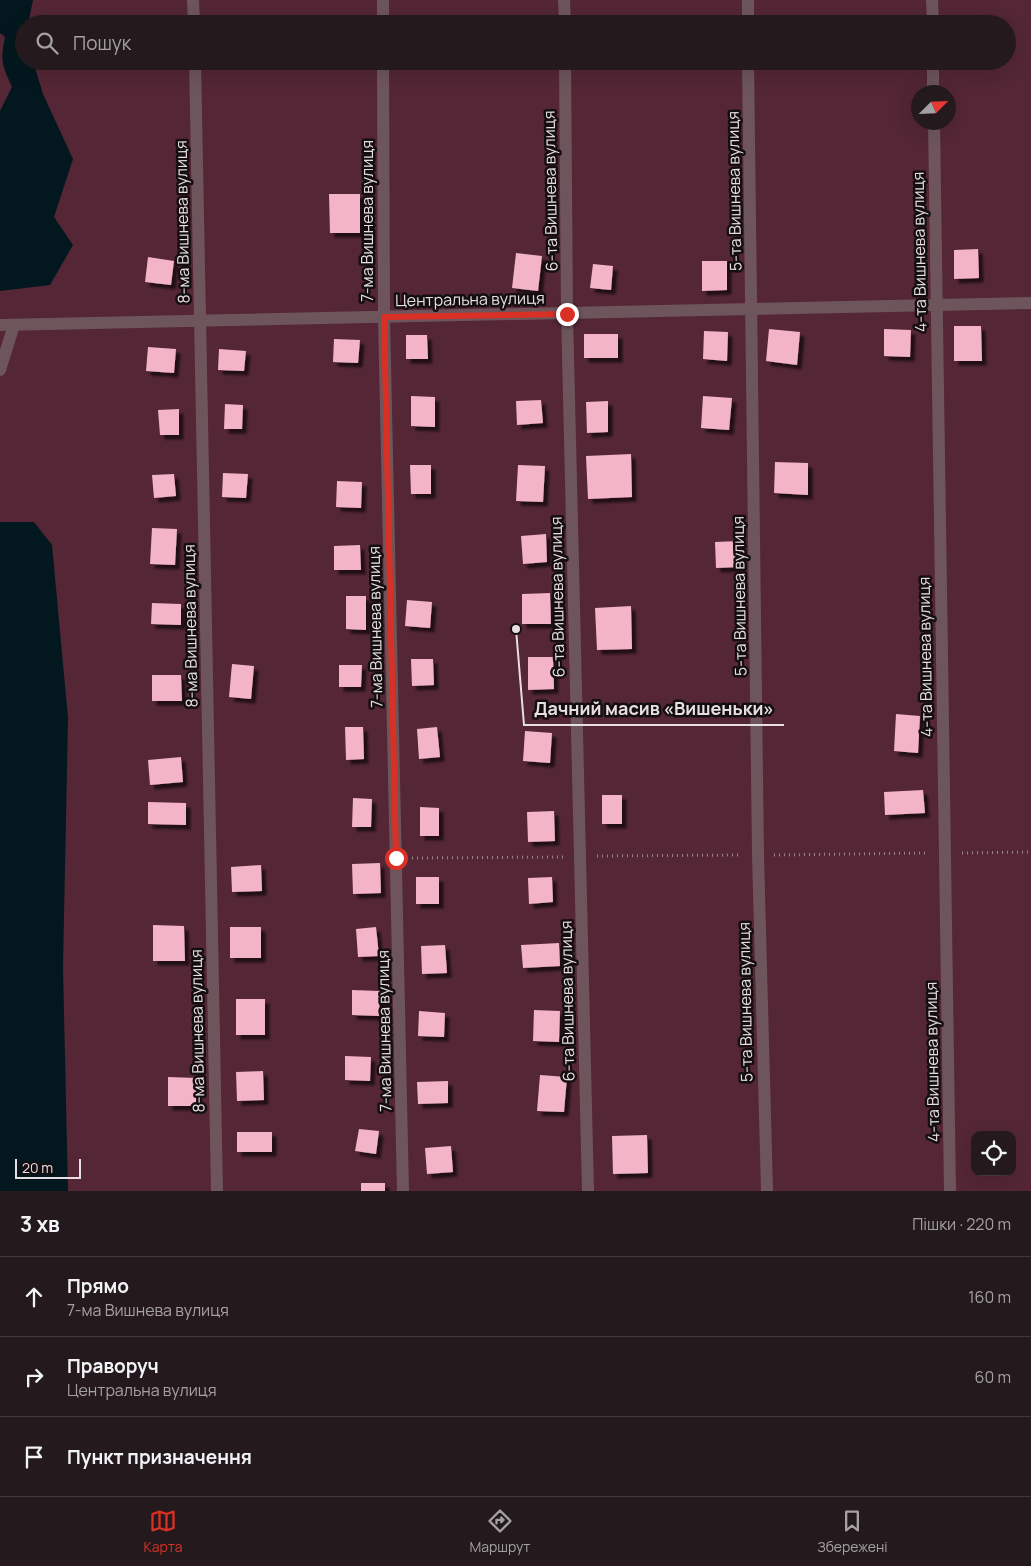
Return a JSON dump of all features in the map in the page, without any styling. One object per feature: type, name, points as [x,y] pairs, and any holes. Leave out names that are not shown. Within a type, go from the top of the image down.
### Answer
[{"type":"street","points":[[193,0],[194,15]]},
{"type":"street","points":[[383,0],[383,15]]},
{"type":"street","points":[[564,0],[565,15]]},
{"type":"street","points":[[748,0],[748,15]]},
{"type":"street","points":[[932,0],[933,15]]},
{"type":"street","name":"8-ма Вишнева вулиця","points":[[195,70],[217,1191]]},
{"type":"street","name":"7-ма Вишнева вулиця","points":[[383,70],[384,317],[403,1191]]},
{"type":"street","name":"6-та Вишнева вулиця","points":[[565,70],[567,314],[588,1191]]},
{"type":"street","name":"5-та Вишнева вулиця","points":[[748,70],[758,855],[766,1191]]},
{"type":"street","points":[[933,70],[934,85]]},
{"type":"street","name":"4-та Вишнева вулиця","points":[[934,130],[950,1191]]},
{"type":"street","name":"Центральна вулиця","points":[[0,325],[1031,304]]},
{"type":"street","points":[[0,370],[14,325]]},
{"type":"path","points":[[396,858],[1031,852]]},
{"type":"shaded area","points":[[0,0],[1031,0],[1031,1191],[0,1191]]},
{"type":"water","points":[[0,0],[33,0],[30,15],[15,15],[15,70],[36,70],[43,94],[73,159],[54,217],[73,245],[50,285],[0,291],[0,111],[12,87],[3,63],[5,37],[0,33]]},
{"type":"water","points":[[0,522],[34,522],[52,545],[68,718],[63,968],[68,1191],[0,1191]]},
{"type":"building","points":[[329,194],[360,194],[360,233],[330,233]]},
{"type":"building","points":[[978,249],[979,278],[954,279],[954,250]]},
{"type":"building","points":[[516,253],[542,256],[538,291],[512,288]]},
{"type":"building","points":[[148,257],[174,261],[171,285],[145,282]]},
{"type":"building","points":[[702,261],[727,261],[727,290],[702,291]]},
{"type":"building","points":[[593,264],[613,266],[611,290],[590,288]]},
{"type":"building","points":[[954,326],[981,326],[982,361],[954,361]]},
{"type":"building","points":[[769,329],[800,332],[797,365],[766,361]]},
{"type":"building","points":[[884,329],[911,330],[910,357],[884,356]]},
{"type":"building","points":[[704,331],[728,332],[727,361],[703,359]]},
{"type":"building","points":[[584,334],[618,334],[618,358],[584,358]]},
{"type":"building","points":[[406,335],[427,335],[428,359],[406,359]]},
{"type":"building","points":[[334,339],[360,340],[358,363],[333,362]]},
{"type":"building","points":[[148,347],[176,349],[174,373],[146,371]]},
{"type":"building","points":[[219,349],[246,351],[244,371],[218,370]]},
{"type":"building","points":[[411,396],[435,397],[435,427],[411,426]]},
{"type":"building","points":[[703,396],[732,398],[729,430],[701,428]]},
{"type":"building","points":[[541,400],[543,423],[517,425],[516,401]]},
{"type":"building","points":[[608,401],[608,432],[587,433],[586,402]]},
{"type":"building","points":[[225,404],[243,405],[242,429],[224,429]]},
{"type":"building","points":[[179,409],[179,435],[160,435],[158,410]]},
{"type":"building","points":[[631,454],[632,497],[588,499],[586,456]]},
{"type":"building","points":[[775,462],[808,463],[808,495],[774,493]]},
{"type":"building","points":[[410,465],[431,465],[431,494],[411,494]]},
{"type":"building","points":[[518,465],[545,466],[543,502],[516,501]]},
{"type":"building","points":[[223,473],[248,474],[246,498],[222,497]]},
{"type":"building","points":[[174,474],[176,496],[154,498],[152,475]]},
{"type":"building","points":[[337,481],[362,482],[361,508],[336,507]]},
{"type":"building","points":[[152,528],[177,529],[175,565],[150,564]]},
{"type":"building","points":[[546,534],[547,562],[523,564],[521,536]]},
{"type":"building","points":[[738,541],[740,567],[716,568],[715,542]]},
{"type":"building","points":[[360,545],[361,570],[334,570],[334,546]]},
{"type":"building","points":[[550,593],[551,624],[522,624],[522,594]]},
{"type":"building","points":[[346,596],[366,596],[366,630],[346,629]]},
{"type":"building","points":[[407,600],[432,602],[430,628],[405,626]]},
{"type":"building","points":[[152,603],[181,604],[181,625],[151,624]]},
{"type":"building","points":[[631,606],[632,649],[597,650],[595,608]]},
{"type":"building","points":[[528,657],[553,657],[554,689],[528,690]]},
{"type":"building","points":[[411,659],[433,659],[434,685],[412,686]]},
{"type":"building","points":[[232,664],[254,666],[251,699],[229,697]]},
{"type":"building","points":[[339,665],[362,665],[361,687],[339,687]]},
{"type":"building","points":[[152,675],[181,675],[182,701],[152,701]]},
{"type":"building","points":[[896,714],[920,716],[918,753],[894,751]]},
{"type":"building","points":[[345,727],[363,727],[364,759],[346,760]]},
{"type":"building","points":[[437,727],[440,757],[419,759],[417,729]]},
{"type":"building","points":[[525,731],[552,733],[550,763],[523,761]]},
{"type":"building","points":[[181,757],[183,782],[150,785],[148,760]]},
{"type":"building","points":[[923,790],[925,813],[885,815],[884,792]]},
{"type":"building","points":[[602,795],[622,795],[622,824],[602,824]]},
{"type":"building","points":[[353,798],[372,799],[371,827],[352,827]]},
{"type":"building","points":[[148,802],[186,803],[186,825],[148,824]]},
{"type":"building","points":[[420,807],[439,808],[439,836],[420,836]]},
{"type":"building","points":[[554,811],[555,841],[528,842],[527,812]]},
{"type":"building","points":[[380,863],[381,893],[353,894],[352,864]]},
{"type":"building","points":[[261,865],[262,891],[232,892],[231,867]]},
{"type":"building","points":[[416,877],[439,877],[439,904],[416,904]]},
{"type":"building","points":[[552,877],[553,902],[529,904],[528,878]]},
{"type":"building","points":[[153,925],[184,926],[185,961],[153,961]]},
{"type":"building","points":[[230,927],[261,927],[261,958],[230,958]]},
{"type":"building","points":[[376,927],[379,956],[358,957],[356,929]]},
{"type":"building","points":[[559,943],[560,966],[523,968],[521,945]]},
{"type":"building","points":[[445,945],[447,973],[422,974],[421,946]]},
{"type":"building","points":[[352,990],[380,991],[379,1016],[352,1015]]},
{"type":"building","points":[[236,999],[265,999],[265,1035],[236,1035]]},
{"type":"building","points":[[534,1010],[560,1011],[559,1042],[533,1041]]},
{"type":"building","points":[[419,1011],[445,1013],[444,1037],[418,1036]]},
{"type":"building","points":[[345,1056],[371,1057],[370,1081],[345,1080]]},
{"type":"building","points":[[263,1071],[264,1100],[237,1101],[236,1072]]},
{"type":"building","points":[[540,1075],[567,1077],[564,1112],[537,1111]]},
{"type":"building","points":[[168,1077],[197,1078],[196,1106],[168,1106]]},
{"type":"building","points":[[448,1081],[448,1103],[418,1104],[417,1082]]},
{"type":"building","points":[[359,1129],[379,1131],[376,1154],[355,1151]]},
{"type":"building","points":[[237,1132],[272,1132],[272,1152],[237,1152]]},
{"type":"building","points":[[647,1135],[648,1173],[613,1174],[612,1136]]},
{"type":"building","points":[[451,1146],[453,1172],[427,1174],[425,1148]]},
{"type":"building","points":[[361,1183],[385,1183],[385,1191],[361,1191]]},
{"type":"place","name":"Дачний масив «Вишеньки»","points":[[516,629]]},
{"type":"route","points":[[396,858],[384,317],[567,314]]}]
